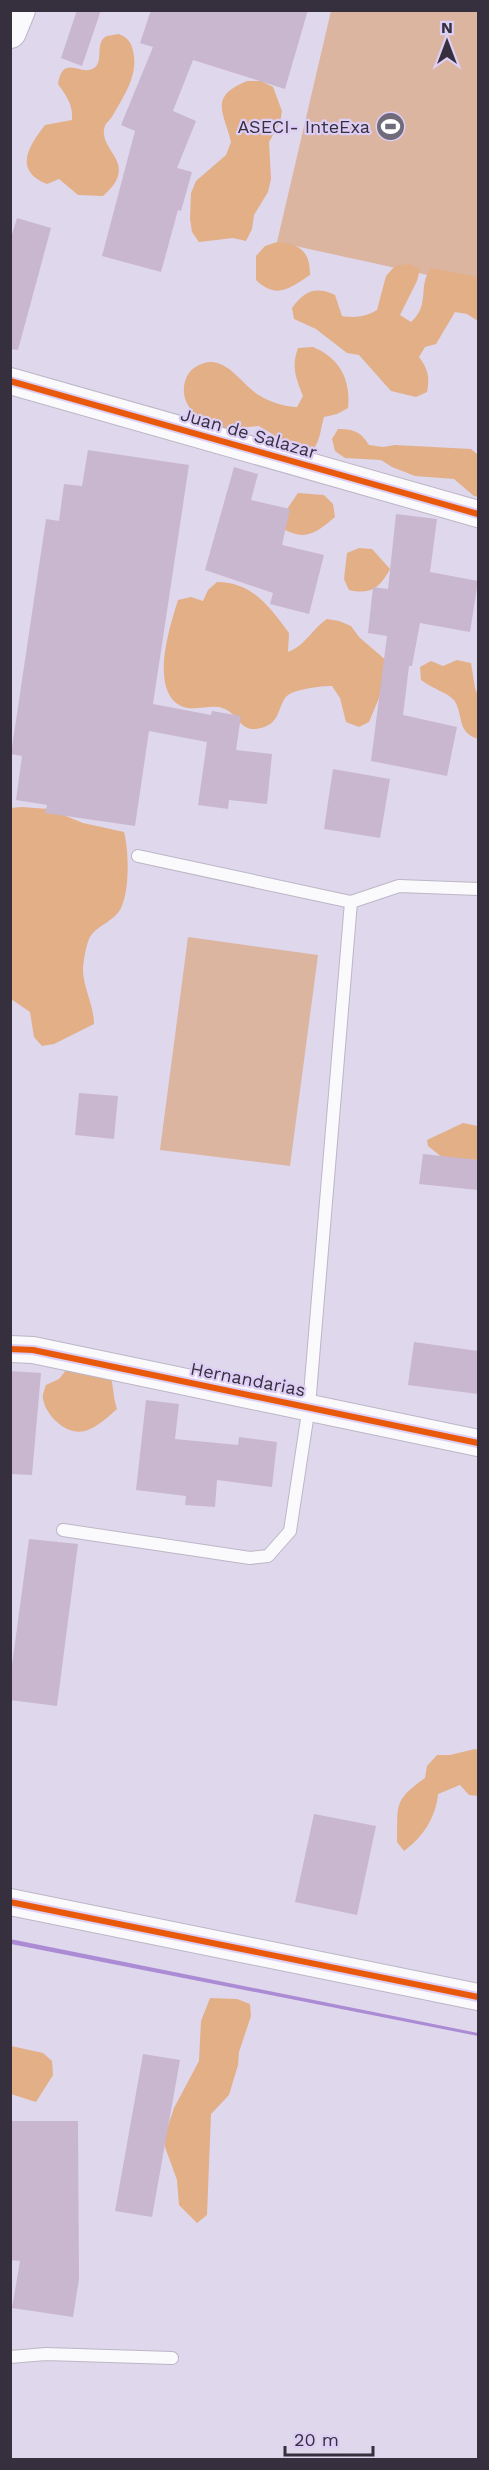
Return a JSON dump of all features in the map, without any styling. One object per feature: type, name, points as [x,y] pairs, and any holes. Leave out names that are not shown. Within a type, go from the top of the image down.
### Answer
[{"type":"street","points":[[10,32],[20,10]]},
{"type":"street","name":"Juan de Salazar","points":[[10,381],[478,514]]},
{"type":"street","name":"Hernandarias","points":[[10,1348],[33,1350],[309,1406],[478,1443]]},
{"type":"street","points":[[10,1902],[478,1997]]},
{"type":"lane","points":[[138,856],[351,902],[399,886],[478,889]]},
{"type":"lane","points":[[63,1530],[250,1558],[268,1556],[290,1531],[309,1406],[351,902]]},
{"type":"lane","points":[[10,2357],[46,2354],[172,2358]]},
{"type":"shaded area","name":"ASECI- InteExa","points":[[331,11],[478,11],[478,286],[277,242]]},
{"type":"shaded area","points":[[119,34],[130,43],[134,68],[122,100],[105,126],[106,142],[118,166],[118,175],[114,185],[103,196],[78,195],[59,179],[47,184],[30,172],[27,157],[45,125],[72,120],[67,97],[58,84],[60,75],[68,68],[89,70],[94,68],[99,62],[102,40],[106,36]]},
{"type":"shaded area","points":[[247,81],[261,81],[273,87],[282,111],[280,123],[269,142],[271,179],[268,192],[254,215],[252,229],[246,241],[233,238],[199,242],[192,232],[191,193],[196,181],[226,155],[231,142],[223,114],[223,99],[235,87]]},
{"type":"shaded area","points":[[277,242],[302,250],[308,260],[310,275],[290,288],[277,291],[256,280],[256,256],[265,246]]},
{"type":"shaded area","points":[[409,264],[420,269],[417,281],[400,315],[411,322],[421,309],[425,282],[431,268],[478,277],[478,321],[467,314],[455,312],[436,344],[425,347],[419,357],[428,373],[427,392],[416,397],[391,391],[359,355],[347,353],[316,329],[294,319],[292,308],[306,294],[322,291],[335,295],[342,316],[356,317],[368,314],[377,310],[386,276],[395,266]]},
{"type":"shaded area","points":[[313,347],[330,357],[342,371],[348,388],[348,408],[324,417],[319,439],[312,451],[300,451],[259,426],[210,431],[187,404],[184,389],[187,375],[204,363],[213,362],[229,369],[261,397],[282,405],[297,407],[303,396],[295,372],[296,355],[298,348]]},
{"type":"shaded area","points":[[338,429],[356,432],[369,445],[471,449],[478,455],[478,497],[454,479],[415,476],[381,460],[345,458],[335,451],[332,439]]},
{"type":"shaded area","points":[[298,493],[324,495],[333,504],[335,517],[310,534],[297,534],[282,528],[283,515]]},
{"type":"shaded area","points":[[359,548],[372,549],[390,569],[378,585],[363,592],[349,590],[344,579],[347,553]]},
{"type":"shaded area","points":[[217,582],[241,586],[259,598],[289,633],[288,652],[299,646],[327,619],[351,626],[359,637],[388,662],[379,698],[369,722],[359,727],[346,722],[340,698],[332,686],[293,692],[285,698],[273,722],[256,729],[244,726],[233,714],[222,708],[186,708],[171,698],[166,686],[164,657],[178,600],[191,597],[203,601],[208,590]]},
{"type":"shaded area","points":[[457,660],[471,663],[478,696],[478,739],[463,728],[454,700],[421,680],[420,667],[431,661],[443,666]]},
{"type":"shaded area","points":[[10,808],[48,809],[83,823],[124,832],[127,850],[126,893],[120,910],[92,934],[85,954],[83,976],[94,1024],[54,1044],[42,1046],[34,1037],[30,1012],[11,999]]},
{"type":"shaded area","points":[[188,937],[318,955],[290,1166],[160,1150]]},
{"type":"shaded area","points":[[463,1123],[478,1126],[478,1160],[443,1158],[428,1146],[427,1140]]},
{"type":"shaded area","points":[[75,1359],[108,1368],[117,1409],[102,1422],[78,1432],[65,1428],[53,1418],[48,1412],[43,1397],[46,1385],[59,1379]]},
{"type":"shaded area","points":[[478,1750],[478,1796],[469,1795],[460,1785],[438,1794],[435,1811],[427,1826],[404,1851],[397,1842],[398,1811],[402,1798],[425,1778],[427,1766],[437,1755],[450,1755]]},
{"type":"shaded area","points":[[10,1939],[478,2033],[478,2036],[11,1944]]},
{"type":"shaded area","points":[[210,1998],[237,1999],[250,2004],[251,2016],[239,2052],[238,2065],[229,2095],[211,2114],[207,2215],[197,2223],[179,2205],[177,2180],[165,2147],[165,2135],[174,2108],[199,2061],[201,2021]]},
{"type":"shaded area","points":[[11,2046],[43,2053],[52,2061],[53,2075],[36,2102],[11,2094]]},
{"type":"building","points":[[77,10],[101,10],[82,66],[61,58]]},
{"type":"building","points":[[151,10],[308,10],[285,89],[193,60],[173,111],[196,121],[177,168],[192,172],[181,211],[178,210],[161,272],[102,256],[135,131],[121,125],[153,47],[140,43]]},
{"type":"building","points":[[17,218],[51,228],[18,350],[10,349],[10,241]]},
{"type":"building","points":[[88,450],[189,465],[153,704],[211,715],[212,711],[241,716],[236,750],[272,754],[267,804],[229,800],[228,809],[198,805],[207,742],[149,731],[135,826],[45,813],[47,805],[16,800],[22,756],[11,754],[46,519],[59,521],[64,484],[82,486]]},
{"type":"building","points":[[234,467],[258,474],[251,500],[290,509],[282,545],[324,555],[309,614],[270,604],[273,593],[205,570]]},
{"type":"building","points":[[396,514],[437,519],[430,572],[478,581],[470,632],[420,623],[412,666],[409,666],[403,715],[457,727],[447,776],[371,761],[387,636],[368,633],[373,587],[388,589]]},
{"type":"building","points":[[333,769],[390,779],[380,838],[324,829]]},
{"type":"building","points":[[79,1093],[118,1096],[114,1139],[75,1135]]},
{"type":"building","points":[[423,1154],[478,1160],[478,1190],[419,1184]]},
{"type":"building","points":[[414,1342],[478,1351],[478,1394],[408,1385]]},
{"type":"building","points":[[10,1371],[41,1373],[32,1475],[10,1474]]},
{"type":"building","points":[[146,1400],[179,1404],[175,1439],[238,1445],[239,1437],[277,1442],[272,1487],[217,1480],[215,1507],[185,1505],[186,1496],[136,1490]]},
{"type":"building","points":[[29,1539],[78,1544],[57,1706],[10,1700],[10,1680]]},
{"type":"building","points":[[314,1814],[376,1826],[357,1915],[295,1902]]},
{"type":"building","points":[[143,2054],[180,2060],[152,2217],[115,2211]]},
{"type":"building","points":[[10,2121],[78,2121],[79,2279],[73,2317],[12,2308],[20,2261],[10,2260]]},
{"type":"cycle path","points":[[10,381],[478,514]]},
{"type":"cycle path","points":[[10,1349],[33,1350],[478,1443]]},
{"type":"cycle path","points":[[10,1902],[478,1997]]},
{"type":"place","name":"ASECI- InteExa","points":[[391,126]]}]
